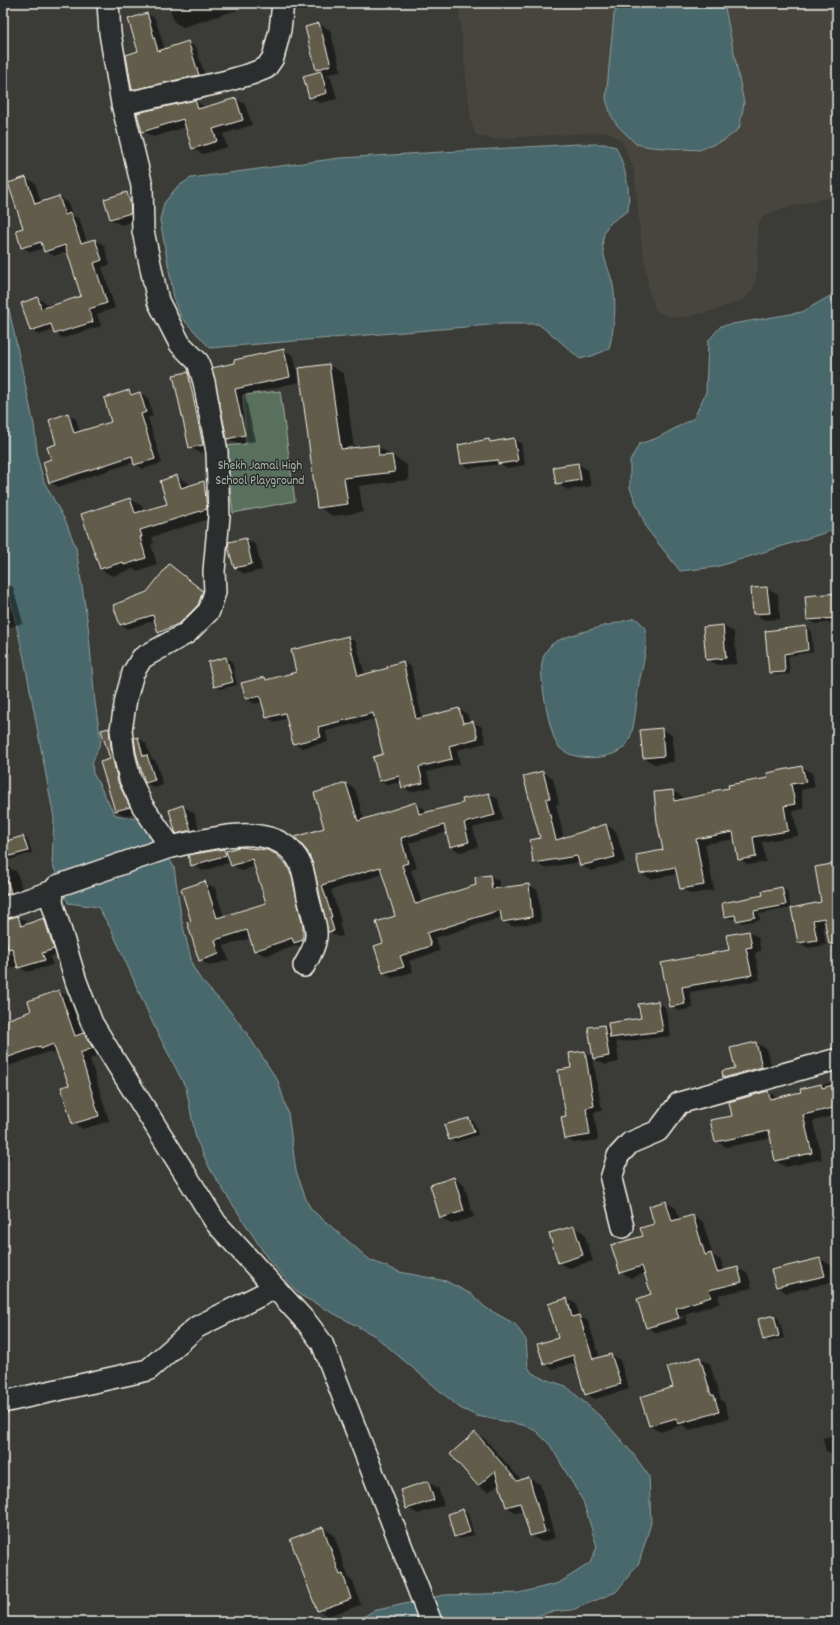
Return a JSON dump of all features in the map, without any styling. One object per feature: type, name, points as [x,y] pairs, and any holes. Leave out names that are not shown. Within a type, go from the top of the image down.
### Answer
[{"type":"street","points":[[108,3],[110,33],[122,104],[142,186],[143,231],[158,301],[180,344],[198,362],[204,382],[217,452],[220,516],[214,571],[215,592],[209,611],[187,633],[142,658],[133,673],[126,699],[121,730],[124,754],[130,779],[142,805],[168,843],[166,848]]},
{"type":"street","points":[[122,104],[222,82],[266,68],[275,52],[283,3]]},
{"type":"street","points":[[3,908],[166,848],[207,840],[254,834],[282,841],[299,861],[315,924],[317,938],[314,949],[304,966]]},
{"type":"street","points":[[55,888],[52,902],[64,945],[92,1023],[216,1223],[308,1324],[322,1343],[431,1622]]},
{"type":"street","points":[[623,1227],[611,1179],[618,1156],[630,1143],[658,1131],[680,1103],[837,1059]]},
{"type":"street","points":[[3,1402],[148,1370],[197,1327],[275,1288]]},
{"type":"shaded area","points":[[461,3],[837,3],[837,197],[817,200],[772,212],[764,216],[758,224],[758,268],[754,288],[745,299],[712,311],[686,317],[670,317],[656,311],[649,292],[640,233],[634,170],[622,142],[610,133],[605,132],[492,139],[476,135],[471,123],[459,13]]},
{"type":"green space","name":"Shekh Jamal High School Playground","points":[[280,391],[295,501],[233,513],[225,446],[246,444],[243,395]]},
{"type":"water","points":[[620,3],[724,3],[744,103],[739,129],[723,141],[699,150],[651,147],[636,144],[617,125],[611,115],[606,99],[614,14]]},
{"type":"water","points":[[577,144],[604,144],[616,147],[625,170],[629,195],[628,211],[609,225],[603,238],[603,252],[613,285],[615,301],[614,317],[609,349],[592,356],[580,359],[538,324],[502,324],[210,348],[181,317],[175,303],[160,220],[164,203],[177,187],[191,178],[340,158]]},
{"type":"water","points":[[3,282],[34,425],[38,459],[44,482],[66,522],[76,548],[88,625],[95,702],[101,741],[92,764],[93,773],[115,815],[137,819],[156,835],[174,867],[182,922],[193,967],[201,980],[230,1011],[246,1032],[278,1081],[288,1113],[296,1171],[307,1202],[312,1210],[370,1260],[400,1272],[446,1281],[471,1294],[486,1308],[515,1324],[526,1340],[528,1367],[532,1373],[566,1386],[601,1417],[634,1455],[649,1476],[651,1523],[639,1563],[616,1592],[572,1610],[550,1612],[517,1622],[355,1622],[373,1611],[444,1595],[519,1593],[559,1583],[590,1563],[597,1547],[583,1501],[550,1445],[536,1431],[523,1425],[477,1416],[460,1408],[375,1336],[300,1295],[268,1259],[211,1171],[196,1139],[186,1088],[154,1026],[112,931],[98,907],[68,903],[52,863],[54,818],[24,658],[3,568]]},
{"type":"water","points":[[837,292],[837,529],[716,567],[680,571],[647,529],[630,488],[630,461],[639,444],[657,438],[694,418],[706,392],[708,341],[721,326],[802,312]]},
{"type":"water","points":[[635,618],[645,629],[646,641],[645,656],[629,740],[624,747],[616,753],[606,756],[595,758],[584,757],[564,752],[555,740],[546,706],[541,670],[542,660],[545,653],[551,645],[566,637]]},
{"type":"building","points":[[147,13],[158,51],[188,41],[199,75],[132,90],[126,55],[138,51],[128,19]]},
{"type":"building","points":[[319,23],[331,65],[316,70],[305,27]]},
{"type":"building","points":[[321,71],[327,93],[309,98],[303,76]]},
{"type":"building","points":[[236,98],[243,120],[213,129],[217,141],[192,149],[183,119],[142,132],[137,113],[195,100],[198,109]]},
{"type":"building","points":[[26,177],[35,204],[59,196],[65,215],[70,213],[81,243],[95,239],[102,260],[94,263],[107,303],[89,309],[93,322],[54,334],[51,324],[30,331],[21,303],[38,297],[41,309],[81,296],[65,245],[44,252],[41,242],[21,248],[16,230],[23,228],[8,183]]},
{"type":"building","points":[[127,192],[131,213],[110,219],[104,199]]},
{"type":"building","points":[[284,349],[290,377],[235,389],[245,435],[227,439],[212,368],[234,363],[234,360]]},
{"type":"building","points":[[329,364],[341,449],[378,445],[379,456],[392,455],[395,472],[344,478],[348,504],[317,508],[299,368]]},
{"type":"building","points":[[188,372],[203,445],[189,448],[173,375]]},
{"type":"building","points":[[129,390],[131,395],[140,392],[146,412],[141,414],[155,459],[134,465],[132,456],[49,483],[43,462],[51,459],[47,447],[56,444],[49,420],[68,413],[74,433],[111,422],[104,398]]},
{"type":"building","points":[[514,438],[518,461],[498,464],[498,460],[461,464],[458,445],[489,439],[490,442]]},
{"type":"building","points":[[578,463],[581,480],[556,484],[553,467]]},
{"type":"building","points":[[177,475],[181,488],[204,481],[207,509],[140,530],[142,537],[140,537],[146,558],[124,565],[123,562],[100,569],[81,514],[130,498],[135,513],[167,504],[160,481]]},
{"type":"building","points":[[246,538],[252,564],[234,568],[228,547],[229,542]]},
{"type":"building","points":[[169,564],[203,591],[198,605],[180,623],[158,633],[153,615],[120,625],[113,605],[147,592]]},
{"type":"building","points":[[767,587],[770,613],[753,614],[751,588]]},
{"type":"building","points":[[837,593],[837,618],[807,620],[805,596]]},
{"type":"building","points":[[723,625],[726,658],[706,660],[703,627]]},
{"type":"building","points":[[806,626],[808,650],[784,654],[785,672],[769,673],[765,631]]},
{"type":"building","points":[[348,636],[358,676],[388,668],[387,666],[403,661],[416,719],[459,708],[463,723],[473,721],[478,738],[449,746],[452,759],[419,767],[423,783],[402,788],[399,776],[379,781],[373,757],[383,754],[373,713],[318,727],[321,737],[293,744],[285,713],[266,718],[260,696],[246,699],[241,683],[265,677],[266,680],[296,672],[291,650]]},
{"type":"building","points":[[226,657],[233,682],[214,687],[208,662]]},
{"type":"building","points":[[109,728],[112,755],[118,782],[130,807],[115,811],[100,762],[110,759],[101,730]]},
{"type":"building","points":[[662,728],[664,756],[643,758],[640,730]]},
{"type":"building","points":[[138,737],[143,756],[147,755],[155,780],[145,783],[136,752],[134,738]]},
{"type":"building","points":[[802,766],[806,782],[791,784],[795,804],[784,806],[788,831],[753,837],[756,857],[738,860],[733,832],[696,839],[704,885],[680,889],[675,867],[640,874],[636,855],[663,850],[657,822],[654,792],[673,790],[674,801],[729,788],[728,785],[768,778],[767,773]]},
{"type":"building","points":[[543,771],[550,798],[546,799],[556,840],[606,824],[615,857],[580,866],[577,856],[533,863],[530,840],[540,838],[523,776]]},
{"type":"building","points":[[346,783],[358,821],[416,802],[419,814],[463,803],[462,799],[489,793],[495,815],[464,823],[469,842],[450,847],[444,825],[401,838],[408,863],[402,865],[415,904],[476,885],[475,877],[490,875],[492,889],[529,884],[532,917],[502,922],[500,910],[427,933],[431,946],[400,956],[404,967],[383,973],[374,946],[383,943],[376,922],[395,916],[380,867],[322,885],[332,917],[330,917],[334,931],[328,932],[313,864],[307,851],[295,837],[324,828],[314,793]]},
{"type":"building","points":[[183,805],[191,830],[176,834],[169,810]]},
{"type":"building","points":[[23,836],[28,851],[3,858],[3,842]]},
{"type":"building","points":[[239,847],[267,850],[276,854],[287,865],[292,877],[303,927],[303,940],[294,943],[292,938],[254,951],[247,930],[215,940],[219,954],[199,961],[187,922],[191,921],[181,889],[205,881],[217,918],[266,903],[252,859],[231,866],[226,851]]},
{"type":"building","points":[[224,849],[226,855],[191,866],[188,855]]},
{"type":"building","points":[[837,863],[837,943],[829,944],[824,918],[813,920],[817,940],[798,943],[791,908],[821,902],[815,867]]},
{"type":"building","points":[[3,879],[7,879],[11,893],[3,895]]},
{"type":"building","points":[[782,887],[786,905],[754,911],[755,917],[736,921],[735,915],[724,917],[722,903],[763,895],[762,891]]},
{"type":"building","points":[[18,916],[21,926],[44,918],[54,949],[42,953],[45,960],[18,968],[12,948],[8,949],[3,931],[3,920]]},
{"type":"building","points":[[749,931],[752,947],[746,948],[752,975],[682,987],[685,1004],[670,1007],[661,963],[729,950],[726,935]]},
{"type":"building","points":[[59,990],[75,1036],[84,1033],[93,1048],[80,1053],[99,1116],[72,1124],[61,1087],[69,1085],[53,1044],[41,1049],[40,1046],[3,1059],[3,1021],[31,1011],[28,1001]]},
{"type":"building","points":[[658,1001],[663,1031],[610,1038],[608,1023],[641,1018],[638,1004]]},
{"type":"building","points":[[604,1025],[609,1056],[593,1059],[588,1027]]},
{"type":"building","points":[[756,1042],[762,1067],[723,1078],[722,1071],[735,1068],[730,1048]]},
{"type":"building","points":[[585,1051],[594,1106],[586,1108],[590,1135],[565,1139],[561,1117],[566,1116],[558,1070],[571,1068],[569,1053]]},
{"type":"building","points":[[821,1084],[822,1088],[837,1084],[837,1107],[803,1115],[812,1153],[775,1161],[769,1131],[715,1142],[710,1120],[732,1116],[729,1102],[768,1091],[770,1099],[801,1092],[800,1089]]},
{"type":"building","points":[[469,1118],[474,1132],[449,1140],[444,1125]]},
{"type":"building","points":[[454,1177],[464,1211],[440,1218],[430,1185]]},
{"type":"building","points":[[666,1201],[672,1221],[693,1215],[705,1255],[711,1253],[717,1272],[738,1267],[742,1282],[709,1290],[711,1297],[676,1308],[679,1318],[646,1328],[637,1299],[651,1294],[642,1266],[620,1273],[611,1245],[643,1236],[640,1228],[654,1224],[649,1206]]},
{"type":"building","points":[[574,1226],[583,1255],[558,1263],[549,1233]]},
{"type":"building","points":[[820,1258],[825,1276],[776,1287],[771,1270]]},
{"type":"building","points":[[567,1298],[572,1317],[579,1315],[593,1359],[611,1354],[621,1384],[585,1395],[573,1355],[544,1365],[537,1344],[558,1338],[548,1304]]},
{"type":"building","points":[[774,1315],[779,1336],[763,1340],[758,1319]]},
{"type":"building","points":[[700,1357],[711,1395],[714,1395],[719,1412],[678,1424],[676,1418],[649,1426],[640,1397],[673,1387],[667,1367]]},
{"type":"building","points":[[475,1432],[517,1481],[529,1477],[545,1532],[530,1536],[520,1503],[506,1507],[495,1471],[478,1486],[450,1454]]},
{"type":"building","points":[[428,1481],[434,1500],[406,1509],[400,1490]]},
{"type":"building","points":[[463,1509],[470,1532],[454,1537],[448,1514]]},
{"type":"building","points":[[323,1527],[340,1575],[343,1574],[351,1599],[317,1611],[290,1539]]}]
